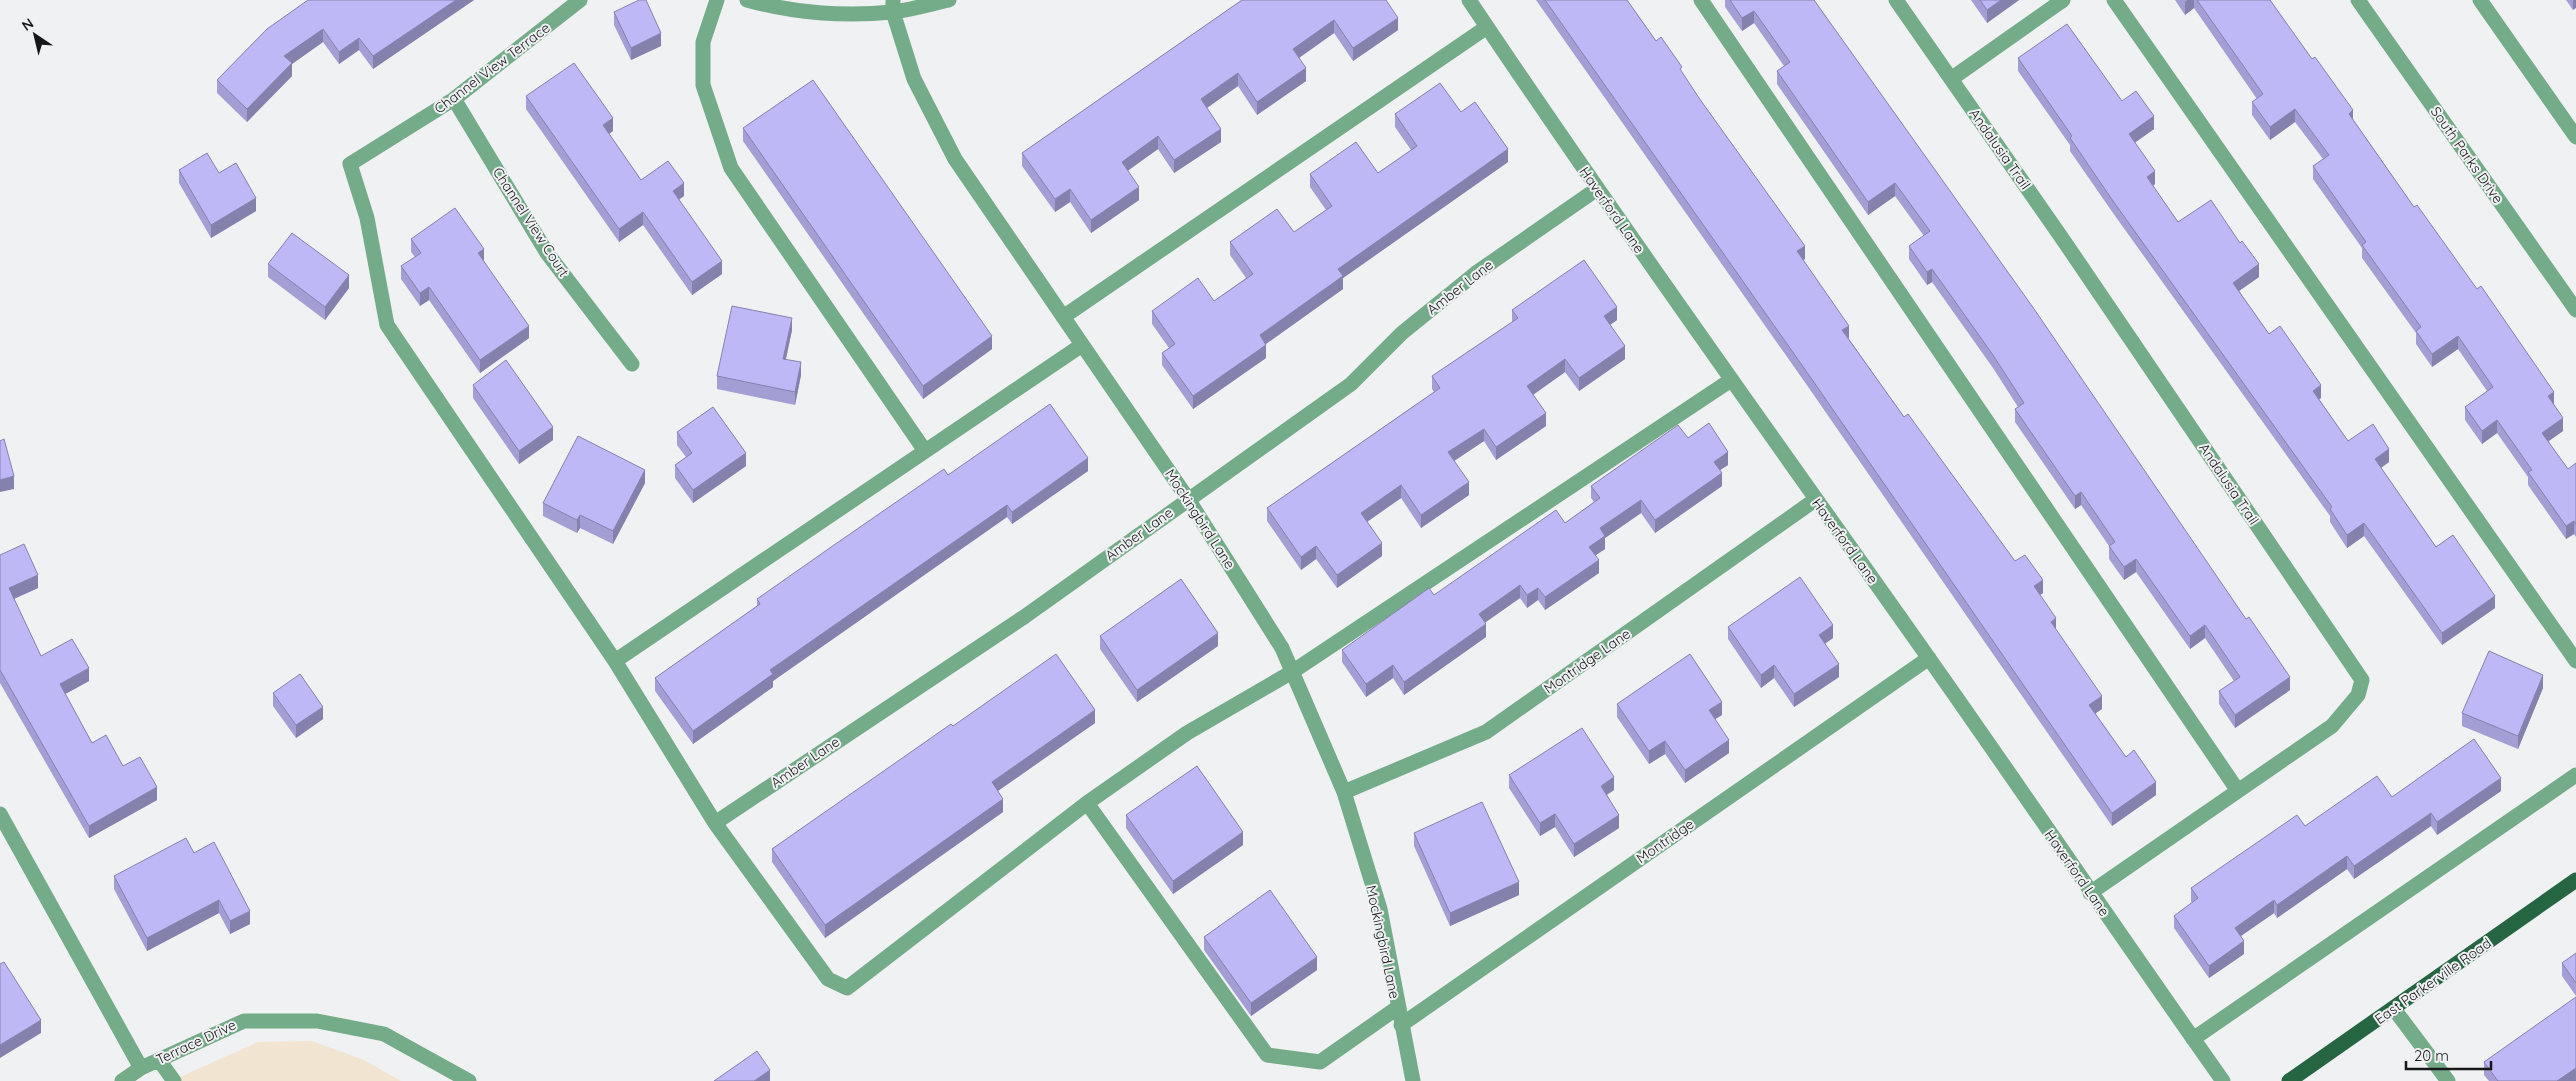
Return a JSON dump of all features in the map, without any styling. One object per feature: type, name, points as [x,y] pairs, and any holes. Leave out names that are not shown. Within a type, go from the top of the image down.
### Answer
[{"type":"main road","name":"East Parkerville Road","points":[[2289,1081],[2576,880]]},
{"type":"street","name":"Channel View Terrace","points":[[580,0],[454,99],[350,164],[367,218],[386,325],[615,661]]},
{"type":"street","points":[[717,0],[703,42],[703,85],[731,168],[925,450]]},
{"type":"street","points":[[747,0],[774,8],[843,13],[949,0]]},
{"type":"street","name":"Haverford Lane","points":[[1469,0],[1597,189],[1815,500],[1929,658],[2090,893],[2223,1081]]},
{"type":"street","points":[[1701,0],[2238,791]]},
{"type":"street","name":"Andalusia Trail","points":[[1896,0],[2066,244],[2362,680],[2358,695],[2332,726],[2090,893]]},
{"type":"street","points":[[1951,78],[2063,0]]},
{"type":"street","points":[[2114,0],[2576,661]]},
{"type":"street","name":"South Parks Drive","points":[[2358,0],[2576,310]]},
{"type":"street","points":[[2480,0],[2576,137]]},
{"type":"street","name":"Mockingbird Lane","points":[[893,6],[914,79],[955,159],[1188,499],[1282,648],[1344,792],[1380,909],[1397,1008],[1413,1081]]},
{"type":"street","points":[[1063,317],[1487,27]]},
{"type":"street","name":"Channel View Court","points":[[454,99],[547,252],[632,364]]},
{"type":"street","name":"Amber Lane","points":[[715,823],[1024,617],[1351,384],[1402,333],[1476,273],[1597,189]]},
{"type":"street","points":[[1082,344],[615,661],[715,823],[828,979],[847,988],[1087,803],[1187,733],[1292,672],[1731,380]]},
{"type":"street","name":"Montridge Lane","points":[[1344,792],[1486,732],[1815,500]]},
{"type":"street","name":"Montridge","points":[[1401,1025],[1929,658]]},
{"type":"street","points":[[2193,1039],[2576,775]]},
{"type":"street","points":[[1087,803],[1268,1055],[1320,1062],[1397,1008]]},
{"type":"street","name":"Terrace Drive","points":[[0,814],[141,1068],[244,1021],[317,1021],[384,1034],[469,1081]]},
{"type":"street","points":[[2394,1008],[2448,1081]]},
{"type":"street","points":[[159,1060],[174,1081]]},
{"type":"street","points":[[122,1081],[141,1068]]},
{"type":"shaded area","points":[[312,1041],[364,1060],[401,1081],[171,1081],[258,1042]]},
{"type":"building","points":[[308,0],[456,0],[373,56],[359,38],[339,52],[323,29],[284,56],[292,63],[247,109],[217,80],[267,29]]},
{"type":"building","points":[[639,0],[646,0],[661,33],[631,48],[614,12]]},
{"type":"building","points":[[1242,0],[1386,0],[1398,18],[1353,48],[1334,20],[1293,49],[1306,68],[1257,102],[1238,73],[1201,99],[1221,129],[1174,160],[1158,136],[1122,162],[1139,187],[1091,220],[1070,189],[1055,199],[1022,153]]},
{"type":"building","points":[[1545,0],[1627,0],[1656,41],[1661,37],[1682,67],[1680,69],[1699,98],[1805,246],[1797,251],[1849,326],[1842,330],[1904,417],[1908,414],[2015,561],[2025,555],[2043,580],[2034,586],[2056,618],[2051,622],[2102,696],[2089,705],[2126,757],[2134,750],[2156,782],[2112,813],[1811,378]]},
{"type":"building","points":[[1730,0],[1814,0],[2032,306],[2246,619],[2249,617],[2290,677],[2235,715],[2219,691],[2240,677],[2205,625],[2190,636],[2136,559],[2124,567],[2109,546],[2115,542],[2081,492],[2075,496],[2015,409],[2024,403],[1993,355],[1932,269],[1927,272],[1909,246],[1930,231],[1895,183],[1868,202],[1777,71],[1790,62],[1754,11],[1742,18]]},
{"type":"building","points":[[1980,0],[2001,0],[1987,10]]},
{"type":"building","points":[[2197,0],[2270,0],[2312,59],[2315,57],[2353,110],[2349,114],[2414,207],[2417,205],[2477,289],[2481,286],[2554,392],[2548,396],[2563,418],[2542,433],[2568,469],[2576,463],[2576,524],[2574,521],[2566,526],[2528,472],[2532,470],[2497,420],[2482,431],[2465,407],[2493,387],[2458,336],[2432,354],[2416,331],[2421,327],[2362,245],[2366,242],[2313,166],[2329,155],[2295,109],[2270,127],[2252,102],[2263,94]]},
{"type":"building","points":[[2067,24],[2122,101],[2136,91],[2154,116],[2129,134],[2155,171],[2147,177],[2178,222],[2211,200],[2240,243],[2242,241],[2259,264],[2233,283],[2269,334],[2280,326],[2321,385],[2313,391],[2348,441],[2373,424],[2389,449],[2375,459],[2436,547],[2453,535],[2495,596],[2442,633],[2364,523],[2347,535],[2330,509],[2332,507],[2113,201],[2070,138],[2072,136],[2018,58]]},
{"type":"building","points":[[574,63],[613,118],[603,125],[641,180],[668,161],[684,183],[673,191],[722,261],[692,282],[643,212],[619,229],[526,96]]},
{"type":"building","points":[[813,80],[992,336],[923,386],[743,128]]},
{"type":"building","points":[[1440,83],[1461,112],[1475,102],[1508,149],[1338,269],[1343,276],[1260,335],[1266,345],[1193,396],[1162,353],[1175,344],[1152,311],[1198,278],[1214,301],[1253,274],[1230,242],[1277,209],[1294,232],[1332,206],[1310,174],[1356,142],[1378,173],[1417,146],[1395,114]]},
{"type":"building","points":[[207,153],[219,173],[236,163],[256,198],[211,225],[179,170]]},
{"type":"building","points":[[455,208],[484,249],[478,253],[529,326],[480,360],[429,287],[420,293],[401,266],[421,253],[411,239]]},
{"type":"building","points":[[292,233],[349,275],[325,307],[268,264]]},
{"type":"building","points":[[1584,260],[1617,307],[1604,316],[1625,346],[1579,378],[1565,359],[1527,386],[1546,413],[1496,447],[1484,429],[1448,452],[1469,482],[1421,515],[1401,485],[1361,513],[1382,543],[1337,575],[1316,546],[1301,557],[1267,508],[1440,388],[1432,376],[1518,318],[1512,310]]},
{"type":"building","points":[[732,306],[792,318],[783,359],[801,362],[795,392],[717,376]]},
{"type":"building","points":[[506,360],[553,427],[519,451],[473,385]]},
{"type":"building","points":[[1050,404],[1088,458],[1012,512],[1007,505],[770,670],[773,674],[693,731],[655,678],[760,604],[757,599],[834,545],[944,469],[948,475]]},
{"type":"building","points":[[713,407],[746,453],[693,490],[675,465],[692,453],[677,432]]},
{"type":"building","points":[[1709,423],[1728,452],[1714,462],[1722,473],[1655,520],[1641,500],[1600,528],[1605,536],[1589,547],[1599,560],[1545,597],[1538,588],[1527,595],[1520,585],[1479,614],[1486,624],[1404,682],[1393,665],[1366,684],[1342,650],[1429,588],[1434,595],[1556,510],[1565,523],[1600,498],[1591,486],[1678,425],[1688,438]]},
{"type":"building","points":[[578,436],[645,470],[613,531],[580,515],[577,520],[543,503]]},
{"type":"building","points":[[4,439],[14,476],[0,480],[0,441]]},
{"type":"building","points":[[24,544],[38,575],[9,588],[41,656],[72,639],[89,668],[60,684],[92,743],[106,735],[123,766],[140,757],[157,787],[89,826],[0,670],[0,555]]},
{"type":"building","points":[[1800,577],[1833,625],[1819,635],[1839,664],[1794,694],[1774,665],[1761,675],[1728,627]]},
{"type":"building","points":[[1181,579],[1218,633],[1137,690],[1100,636]]},
{"type":"building","points":[[2489,651],[2543,675],[2518,736],[2462,713]]},
{"type":"building","points":[[1056,654],[1095,710],[992,782],[1003,799],[825,925],[772,849],[951,724],[953,726]]},
{"type":"building","points":[[1690,654],[1722,702],[1709,710],[1729,740],[1685,770],[1665,741],[1649,751],[1617,704]]},
{"type":"building","points":[[300,674],[323,707],[296,725],[273,693]]},
{"type":"building","points":[[1582,728],[1614,777],[1601,786],[1619,815],[1574,844],[1555,814],[1540,823],[1509,775]]},
{"type":"building","points":[[2474,739],[2501,778],[2437,822],[2431,813],[2354,866],[2347,856],[2277,905],[2274,900],[2235,928],[2244,941],[2209,966],[2174,916],[2198,898],[2191,888],[2297,815],[2305,826],[2377,776],[2392,797]]},
{"type":"building","points":[[1197,766],[1243,832],[1173,881],[1126,815]]},
{"type":"building","points":[[1482,802],[1519,882],[1450,913],[1414,833]]},
{"type":"building","points":[[186,838],[194,853],[214,842],[250,911],[230,921],[219,900],[147,938],[114,876]]},
{"type":"building","points":[[1270,890],[1317,957],[1251,1003],[1204,937]]},
{"type":"building","points":[[2576,953],[2576,983],[2562,963]]},
{"type":"building","points":[[4,962],[41,1020],[0,1045],[0,964]]},
{"type":"building","points":[[2576,997],[2576,1068],[2557,1081],[2498,1081],[2484,1062]]},
{"type":"building","points":[[757,1051],[770,1070],[754,1081],[714,1081]]}]
